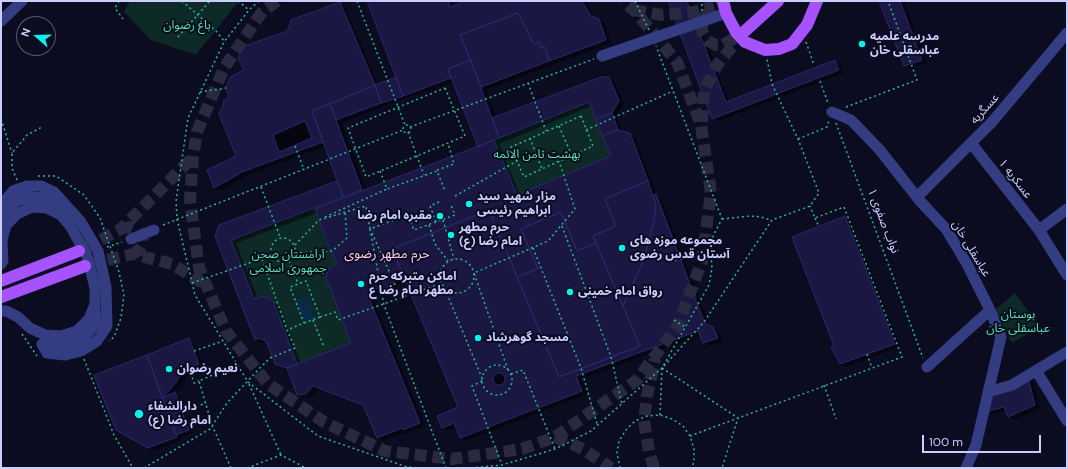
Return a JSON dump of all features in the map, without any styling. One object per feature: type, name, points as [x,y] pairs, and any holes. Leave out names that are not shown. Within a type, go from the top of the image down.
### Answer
[{"type":"main road","points":[[745,32],[778,1]]},
{"type":"main road","points":[[727,4],[736,32],[745,42],[765,50],[779,49],[792,44],[807,25],[817,1]]},
{"type":"main road","points":[[1,282],[84,258]]},
{"type":"main road","points":[[1,297],[84,258]]},
{"type":"street","points":[[1,21],[22,1]]},
{"type":"street","points":[[602,56],[653,38],[727,4]]},
{"type":"street","name":"عسگریه","points":[[917,197],[992,122],[1067,34]]},
{"type":"street","name":"عباسقلی خان","points":[[832,112],[851,120],[879,149],[917,197],[946,229],[967,264],[990,310],[1001,337],[976,445],[966,468]]},
{"type":"street","name":"عسکریه ۱","points":[[971,143],[1040,230],[1067,275]]},
{"type":"street","points":[[1,205],[13,191],[27,186],[41,186],[54,192],[81,222],[100,250],[106,287],[107,326],[97,341],[81,351],[65,356],[48,353],[30,328],[18,317],[6,311],[1,311]]},
{"type":"street","points":[[1,216],[6,209],[17,201],[30,197],[44,198],[71,227],[95,288],[96,323],[86,336],[73,344],[57,347],[42,344]]},
{"type":"street","points":[[1,264],[3,261],[1,238],[6,225],[17,214],[32,208],[47,208],[61,215]]},
{"type":"street","points":[[1040,230],[1067,210]]},
{"type":"street","points":[[131,238],[154,230]]},
{"type":"street","points":[[84,258],[100,250]]},
{"type":"street","points":[[30,328],[45,335],[61,336],[72,333],[77,331],[89,319],[95,304]]},
{"type":"street","points":[[927,367],[990,310]]},
{"type":"street","points":[[988,392],[1012,385],[1037,372],[1067,352]]},
{"type":"street","points":[[1037,372],[1067,421]]},
{"type":"path","points":[[118,1],[115,8],[123,19]]},
{"type":"path","points":[[182,1],[216,31],[224,42]]},
{"type":"path","points":[[178,37],[210,1]]},
{"type":"path","points":[[238,1],[249,10]]},
{"type":"path","points":[[258,1],[224,42],[188,118],[176,201],[177,218],[194,295],[248,382],[281,455],[306,468]]},
{"type":"path","points":[[357,1],[399,108],[405,125],[403,130]]},
{"type":"path","points":[[635,1],[653,38],[722,219],[713,236],[711,253],[712,268],[708,285],[662,368],[660,415]]},
{"type":"path","points":[[798,139],[827,127],[832,112],[917,80],[888,1]]},
{"type":"path","points":[[799,36],[806,42],[814,65]]},
{"type":"path","points":[[722,219],[750,216],[772,220],[810,206],[819,193],[798,139],[772,84],[765,50]]},
{"type":"path","points":[[405,125],[410,127],[602,56]]},
{"type":"path","name":"نواب صفوی ۱","points":[[820,81],[927,367]]},
{"type":"path","points":[[528,83],[546,131]]},
{"type":"path","points":[[200,92],[226,88]]},
{"type":"path","points":[[445,88],[454,111],[464,136],[366,177],[348,128],[445,88]]},
{"type":"path","points":[[586,130],[673,91]]},
{"type":"path","points":[[581,116],[593,146],[524,177],[511,147],[546,131],[581,116]]},
{"type":"path","points":[[1,119],[12,153],[12,168],[17,182]]},
{"type":"path","points":[[559,125],[572,156]]},
{"type":"path","points":[[12,153],[27,135],[42,127]]},
{"type":"path","points":[[410,127],[408,132],[424,175]]},
{"type":"path","points":[[154,230],[177,218],[304,170],[403,130],[408,132]]},
{"type":"path","points":[[530,138],[542,169]]},
{"type":"path","points":[[295,245],[319,220],[387,189],[454,164],[448,143]]},
{"type":"path","points":[[295,146],[304,170]]},
{"type":"path","points":[[455,196],[517,160]]},
{"type":"path","points":[[474,273],[548,241],[576,208],[559,162]]},
{"type":"path","points":[[437,170],[445,191]]},
{"type":"path","points":[[380,171],[387,189]]},
{"type":"path","points":[[260,187],[280,238]]},
{"type":"path","points":[[436,222],[430,206],[441,201]]},
{"type":"path","points":[[370,229],[408,215],[414,230],[455,215],[451,205]]},
{"type":"path","points":[[319,220],[366,206],[384,305],[446,468]]},
{"type":"path","points":[[810,206],[819,227]]},
{"type":"path","points":[[690,436],[902,357],[844,207],[816,218]]},
{"type":"path","points":[[295,253],[332,251],[347,238],[345,212]]},
{"type":"path","points":[[443,220],[454,259]]},
{"type":"path","points":[[471,468],[502,465],[555,449],[591,431],[662,368],[704,322],[772,220]]},
{"type":"path","points":[[429,225],[435,244],[448,261]]},
{"type":"path","points":[[562,225],[611,357],[622,404]]},
{"type":"path","points":[[370,229],[400,298]]},
{"type":"path","points":[[100,250],[131,238]]},
{"type":"path","points":[[289,238],[295,245],[295,253],[289,261],[279,262],[272,255],[272,245],[276,239],[289,238]]},
{"type":"path","points":[[533,248],[581,368],[597,425]]},
{"type":"path","points":[[675,260],[711,253]]},
{"type":"path","points":[[192,283],[272,255]]},
{"type":"path","points":[[144,468],[210,429],[233,395],[248,382],[270,358],[295,348],[287,330],[262,258]]},
{"type":"path","points":[[459,259],[469,263],[474,273],[508,370],[511,374],[512,379],[510,388],[503,394],[493,394],[489,392],[482,381],[440,275],[441,269],[448,261],[459,259]]},
{"type":"path","points":[[289,261],[298,284]]},
{"type":"path","points":[[287,330],[335,312],[338,320],[437,285],[444,286],[454,292],[464,291],[472,284],[474,273]]},
{"type":"path","points":[[304,323],[290,287],[306,281],[320,317]]},
{"type":"path","points":[[314,320],[324,347]]},
{"type":"path","points":[[674,320],[685,327]]},
{"type":"path","points":[[194,351],[223,341]]},
{"type":"path","points":[[81,351],[114,435],[133,468]]},
{"type":"path","points":[[867,354],[872,368]]},
{"type":"path","points":[[189,368],[194,383],[237,364]]},
{"type":"path","points":[[482,378],[487,369],[491,367],[500,365],[508,370]]},
{"type":"path","points":[[662,368],[738,418]]},
{"type":"path","points":[[511,374],[523,370],[555,449]]},
{"type":"path","points":[[199,381],[212,425],[231,468]]},
{"type":"path","points":[[482,381],[472,386],[502,465]]},
{"type":"path","points":[[248,382],[318,436],[408,467],[420,468]]},
{"type":"path","points":[[824,386],[836,419]]},
{"type":"path","points":[[182,412],[206,403]]},
{"type":"path","points":[[620,468],[617,454],[619,441],[626,430],[635,421],[660,415],[678,422],[690,436],[694,449],[694,461],[692,468]]},
{"type":"path","points":[[722,468],[738,418]]},
{"type":"path","points":[[247,468],[281,455]]},
{"type":"green space","name":"باغ رضوان","points":[[130,1],[239,1],[196,55],[151,40],[124,12]]},
{"type":"green space","name":"بهشت ثامن الائمه","points":[[589,102],[611,156],[517,195],[494,140]]},
{"type":"green space","name":"آرامستان صحن جمهوری اسلامی","points":[[315,209],[329,250],[332,251],[337,265],[329,268],[326,277],[351,343],[297,364],[273,301],[263,296],[254,299],[231,240]]},
{"type":"green space","name":"بوستان عباسقلی خان","points":[[1015,293],[1040,327],[1012,343],[995,310]]},
{"type":"water","points":[[307,295],[316,319],[304,323],[295,300]]},
{"type":"building","points":[[367,1],[448,1],[450,7],[465,1],[582,1],[591,16],[599,19],[606,40],[549,61],[545,47],[541,48],[539,42],[534,44],[518,13],[460,35],[471,60],[448,69],[451,78],[403,96]]},
{"type":"building","points":[[668,1],[687,1],[726,102],[835,60],[839,70],[712,119]]},
{"type":"building","points":[[879,1],[900,1],[922,60],[904,66]]},
{"type":"building","points":[[340,2],[375,85],[312,111],[323,142],[242,172],[214,188],[207,170],[236,156],[219,114],[224,103],[223,101],[229,98],[226,88],[230,77],[244,70],[238,58],[242,47],[287,31],[291,20]]},
{"type":"building","points":[[518,13],[534,44],[539,42],[541,48],[545,47],[549,61],[481,87],[460,35]]},
{"type":"building","points":[[471,60],[499,138],[478,147],[448,69]]},
{"type":"building","points":[[396,77],[403,96],[381,103],[375,85]]},
{"type":"building","points":[[601,77],[609,77],[619,101],[612,113],[596,119],[589,102],[499,138],[492,118]]},
{"type":"building","points":[[375,85],[381,103],[336,120],[330,104]]},
{"type":"building","points":[[330,104],[362,190],[343,197],[312,111]]},
{"type":"building","points":[[612,113],[618,130],[602,136],[596,119]]},
{"type":"building","points":[[305,121],[312,138],[279,152],[273,135]]},
{"type":"building","name":"اماکن متبرکه حرم مطهر امام رضا ع","points":[[618,130],[630,133],[648,181],[605,199],[616,226],[593,236],[596,243],[577,251],[561,212],[521,229],[538,269],[517,277],[489,210],[392,249],[404,277],[393,282],[394,285],[380,291],[379,288],[367,293],[420,423],[403,430],[402,428],[377,438],[363,405],[313,386],[306,394],[297,395],[287,368],[351,343],[326,277],[329,268],[337,265],[315,209],[494,140],[517,195],[611,156],[602,136]]},
{"type":"building","points":[[337,181],[343,197],[231,240],[254,299],[263,296],[273,301],[297,364],[287,368],[275,364],[266,341],[259,338],[255,340],[215,236],[219,225]]},
{"type":"building","name":"مجموعه موزه های آستان قدس رضوی","points":[[648,181],[656,206],[654,223],[642,264],[623,306],[593,236],[616,226],[605,199]]},
{"type":"building","points":[[656,194],[704,322],[713,327],[718,338],[703,343],[698,331],[576,376],[582,391],[460,438],[454,423],[442,428],[437,416],[458,407],[392,249],[489,210],[559,377],[640,346],[623,306],[642,264],[649,242],[656,206],[653,195]]},
{"type":"building","name":"رواق امام خمینی","points":[[561,212],[577,251],[596,243],[640,346],[559,377],[517,277],[538,269],[521,229]]},
{"type":"building","points":[[845,216],[895,344],[840,364],[831,347],[834,346],[792,237]]},
{"type":"building","name":"نعیم رضوان","points":[[189,338],[199,364],[183,370],[176,383],[162,398],[147,355]]},
{"type":"building","name":"دارالشفاء امام رضا (ع)","points":[[147,355],[177,437],[148,448],[116,430],[94,375]]},
{"type":"building","points":[[497,373],[501,373],[505,379],[501,385],[497,385],[493,381],[493,377]]},
{"type":"building","points":[[1028,378],[1035,405],[1008,417],[1004,407],[985,412],[989,394]]},
{"type":"building","points":[[175,392],[189,430],[176,435],[162,398]]},
{"type":"tunnel","points":[[277,1],[262,12],[224,68],[197,132],[193,157],[190,200],[199,268],[226,331],[268,384],[324,422],[385,451],[452,459],[522,449],[555,437],[637,380],[678,325],[702,261],[711,193],[701,125],[677,62],[634,10],[623,1]]},
{"type":"tunnel","points":[[729,2],[707,14],[702,22],[702,32],[708,41],[716,45],[723,45],[736,37]]},
{"type":"tunnel","points":[[634,10],[662,15],[694,12],[714,6]]},
{"type":"tunnel","points":[[702,122],[704,91],[717,65],[745,31]]},
{"type":"tunnel","points":[[85,248],[121,229],[193,157]]},
{"type":"tunnel","points":[[121,229],[130,227],[138,230],[142,237],[143,243],[139,250],[133,254]]},
{"type":"tunnel","points":[[90,264],[133,254],[172,264],[206,285]]},
{"type":"tunnel","points":[[654,468],[649,451],[644,421],[647,395],[655,359]]},
{"type":"tunnel","points":[[555,437],[583,449],[611,468]]},
{"type":"place","name":"مدرسه علمیه عباسقلی خان","points":[[862,44]]},
{"type":"place","name":"مزار شهید سید ابراهیم رئیسی","points":[[469,204]]},
{"type":"place","name":"مقبره امام رضا","points":[[440,216]]},
{"type":"place","name":"حرم مطهر امام رضا (ع)","points":[[451,235]]},
{"type":"place","name":"مجموعه موزه های آستان قدس رضوی","points":[[622,248]]},
{"type":"place","name":"اماکن متبرکه حرم مطهر امام رضا ع","points":[[361,284]]},
{"type":"place","name":"رواق امام خمینی","points":[[570,292]]},
{"type":"place","name":"مسجد گوهرشاد","points":[[478,338]]},
{"type":"place","name":"نعیم رضوان","points":[[169,369]]},
{"type":"place","name":"دارالشفاء امام رضا (ع)","points":[[139,414]]},
{"type":"district","name":"حرم مطهر رضوی","points":[[387,255]]}]
